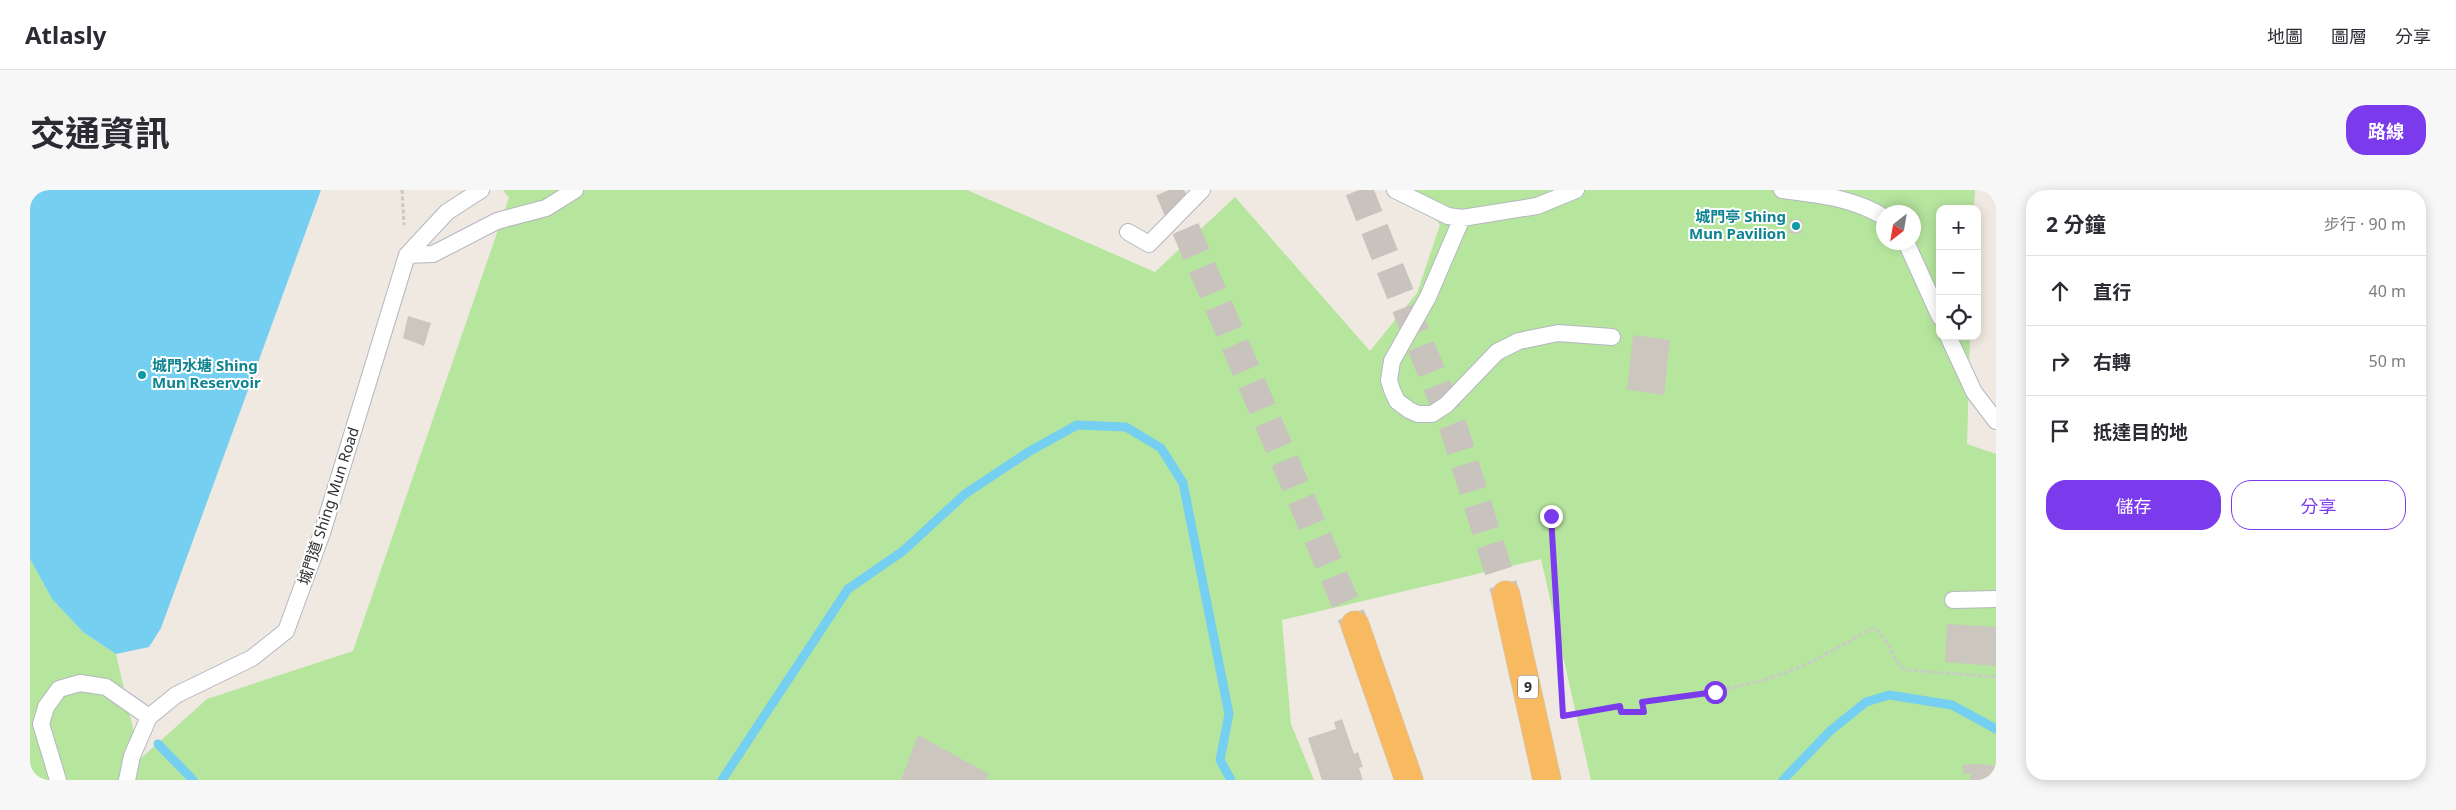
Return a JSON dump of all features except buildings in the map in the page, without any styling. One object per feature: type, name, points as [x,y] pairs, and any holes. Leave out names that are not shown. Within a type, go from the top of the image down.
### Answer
[{"type":"highway","name":"9","points":[[1506,595],[1547,780]]},
{"type":"highway","points":[[1355,625],[1410,780]]},
{"type":"lane","name":"城門道 Shing Mun Road","points":[[128,780],[132,756],[149,717],[176,695],[252,658],[286,631],[322,532],[407,255],[447,212],[481,190]]},
{"type":"lane","points":[[407,255],[433,254],[497,221],[546,208],[575,190]]},
{"type":"lane","points":[[1128,232],[1149,244],[1202,190]]},
{"type":"lane","points":[[1395,190],[1448,216],[1462,218],[1537,206],[1576,190]]},
{"type":"lane","points":[[1782,190],[1846,200],[1864,206],[1876,213]]},
{"type":"lane","points":[[1462,218],[1428,297],[1392,361],[1389,380],[1397,402],[1418,414],[1432,414],[1446,405],[1497,352],[1518,341],[1558,333],[1612,337]]},
{"type":"lane","points":[[1910,250],[1936,308]]},
{"type":"lane","points":[[1950,340],[1974,392],[1995,419]]},
{"type":"lane","points":[[1953,600],[1996,599]]},
{"type":"lane","points":[[58,780],[41,724],[46,707],[59,689],[80,683],[106,687],[149,717]]},
{"type":"path","points":[[1551,516],[1563,716],[1620,706],[1621,712],[1644,712],[1642,702],[1715,692],[1758,682],[1802,666],[1873,628],[1882,633],[1898,664],[1906,670],[1996,677]]},
{"type":"green space","points":[[503,190],[967,190],[1155,272],[1235,197],[1370,351],[1417,293],[1440,225],[1416,190],[1975,190],[1974,205],[1936,205],[1936,340],[1970,340],[1967,444],[1996,454],[1996,780],[1591,780],[1541,559],[1282,620],[1291,724],[1314,780],[30,780],[30,559],[52,599],[83,632],[116,654],[140,759],[207,699],[353,651],[509,198]]},
{"type":"water","name":"城門水塘 Shing Mun Reservoir","points":[[30,190],[321,190],[161,628],[149,647],[116,654],[83,632],[52,599],[30,559]]},
{"type":"waterway","points":[[722,780],[848,589],[903,551],[965,494],[1030,451],[1077,425],[1126,427],[1161,448],[1183,483],[1229,714],[1220,760],[1231,780]]},
{"type":"waterway","points":[[1783,780],[1830,731],[1866,702],[1889,695],[1952,705],[1996,729]]},
{"type":"waterway","points":[[158,744],[193,780]]},
{"type":"tunnel","points":[[1169,190],[1355,625]]},
{"type":"tunnel","points":[[1359,190],[1454,429],[1506,595]]},
{"type":"place","name":"城門亭 Shing Mun Pavilion","points":[[1796,226]]},
{"type":"place","name":"城門水塘 Shing Mun Reservoir","points":[[142,375]]},
{"type":"route","points":[[1551,516],[1563,716],[1620,706],[1621,712],[1644,712],[1642,702],[1715,692]]}]
